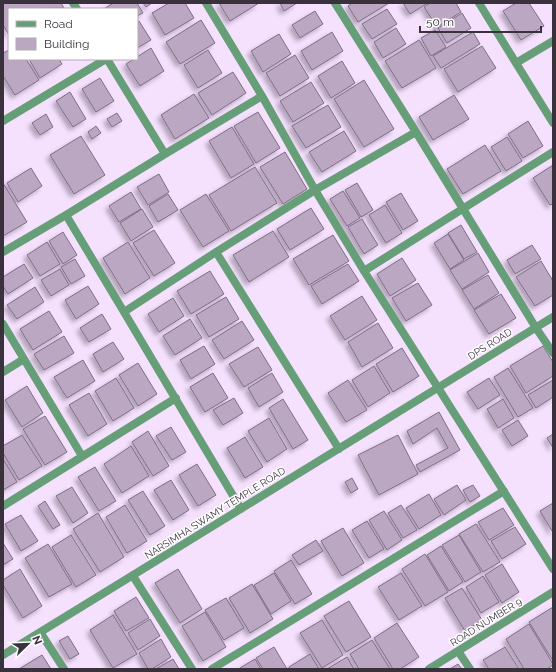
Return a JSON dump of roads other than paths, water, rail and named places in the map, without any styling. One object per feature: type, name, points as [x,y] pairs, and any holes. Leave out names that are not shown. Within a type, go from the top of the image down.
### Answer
[{"type":"street","points":[[206,3],[364,271],[553,570]]},
{"type":"street","points":[[335,3],[536,328],[553,353]]},
{"type":"street","points":[[479,3],[553,123]]},
{"type":"street","points":[[516,63],[553,41]]},
{"type":"street","points":[[3,121],[105,60]]},
{"type":"street","points":[[108,60],[165,154]]},
{"type":"street","points":[[3,252],[262,96]]},
{"type":"street","points":[[124,312],[315,190],[416,132]]},
{"type":"street","points":[[364,271],[553,152]]},
{"type":"street","points":[[66,215],[241,509]]},
{"type":"street","points":[[216,252],[339,449]]},
{"type":"street","name":"DPS ROAD","points":[[438,388],[553,317]]},
{"type":"street","points":[[3,324],[82,456]]},
{"type":"street","points":[[3,372],[24,359]]},
{"type":"street","name":"NARSIMHA SWAMY TEMPLE ROAD","points":[[3,656],[438,388]]},
{"type":"street","points":[[3,506],[176,398]]},
{"type":"street","points":[[212,669],[504,491]]},
{"type":"street","points":[[133,576],[192,669]]},
{"type":"street","name":"ROAD NUMBER 9","points":[[429,669],[553,592]]},
{"type":"street","points":[[40,632],[64,669]]},
{"type":"street","points":[[458,651],[470,669]]}]
